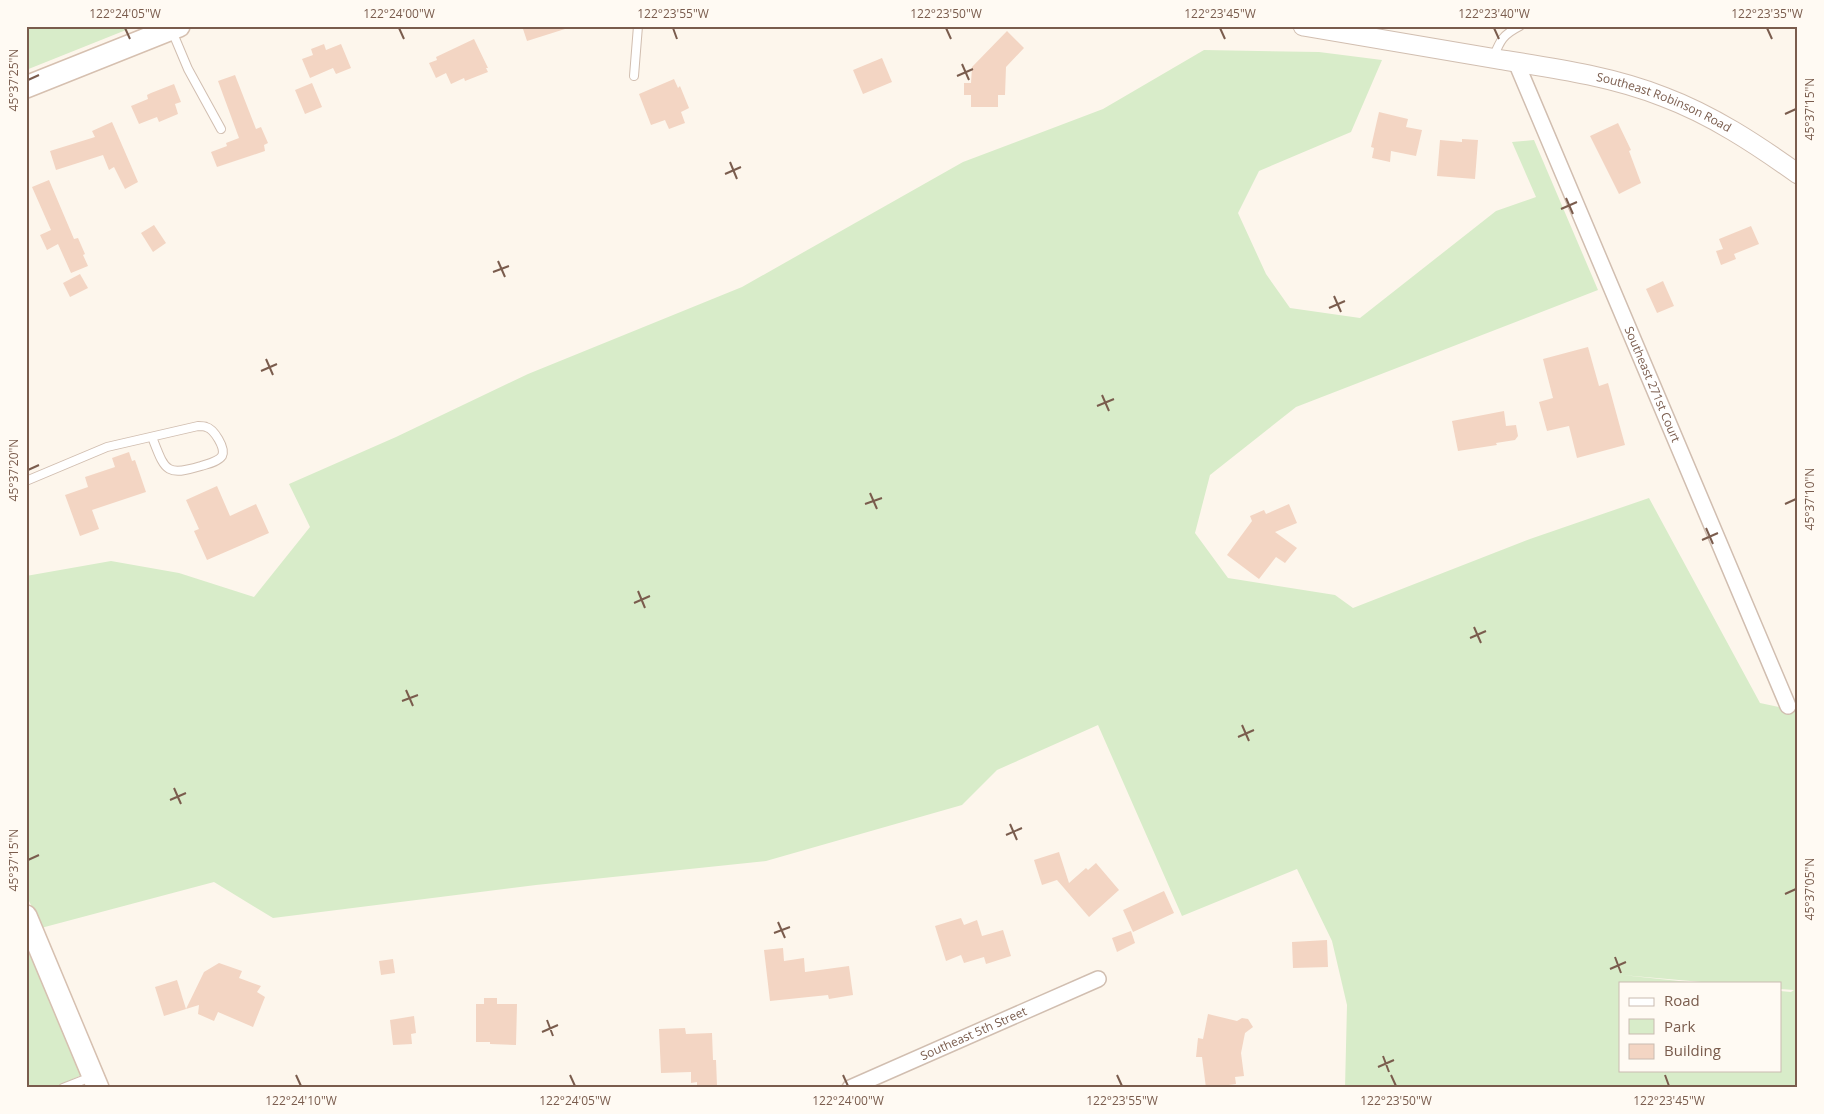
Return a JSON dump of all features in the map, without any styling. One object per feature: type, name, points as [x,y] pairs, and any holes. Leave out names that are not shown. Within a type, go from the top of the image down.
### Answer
[{"type":"main road","points":[[26,87],[175,28]]},
{"type":"main road","points":[[26,916],[95,1082]]},
{"type":"street","name":"Southeast Robinson Road","points":[[1303,26],[1588,75],[1624,84],[1664,97],[1712,120],[1764,150],[1798,174]]},
{"type":"street","name":"Southeast 271st Court","points":[[1516,62],[1788,706]]},
{"type":"street","name":"Southeast 5th Street","points":[[850,1088],[1098,980]]},
{"type":"lane","points":[[634,76],[638,26]]},
{"type":"lane","points":[[1493,58],[1499,42],[1507,32],[1520,26]]},
{"type":"lane","points":[[175,28],[188,69],[221,129]]},
{"type":"lane","points":[[26,481],[107,447],[152,437],[205,426],[216,436],[223,450],[221,457],[212,463],[183,472],[172,471],[161,460],[152,437]]},
{"type":"lane","points":[[63,1088],[95,1082]]},
{"type":"green space","points":[[26,26],[136,26],[26,70]]},
{"type":"green space","points":[[1204,50],[1319,52],[1382,60],[1351,132],[1259,171],[1238,213],[1266,274],[1290,308],[1360,318],[1496,211],[1536,197],[1512,142],[1534,140],[1598,290],[1296,407],[1210,475],[1195,533],[1228,578],[1335,595],[1353,608],[1530,539],[1649,498],[1760,703],[1798,711],[1798,1088],[1345,1088],[1347,1005],[1332,941],[1297,869],[1182,916],[1098,725],[997,770],[962,805],[766,861],[536,885],[273,918],[214,882],[41,928],[26,894],[26,576],[111,561],[179,573],[254,597],[310,527],[289,484],[396,437],[528,374],[742,287],[963,162],[1103,109]]},
{"type":"green space","points":[[26,940],[82,1075],[52,1088],[26,1088]]},
{"type":"building","points":[[522,26],[564,26],[565,29],[527,41]]},
{"type":"building","points":[[1007,31],[1024,48],[1006,67],[1005,95],[998,95],[998,107],[971,107],[971,95],[964,95],[964,83],[971,83],[972,67]]},
{"type":"building","points":[[474,39],[488,68],[486,68],[488,72],[465,81],[464,78],[451,84],[446,73],[436,78],[429,63],[437,60],[436,57]]},
{"type":"building","points":[[324,44],[326,50],[341,44],[351,68],[336,74],[333,68],[310,78],[302,59],[313,55],[311,49]]},
{"type":"building","points":[[882,58],[892,82],[863,94],[853,70]]},
{"type":"building","points":[[235,75],[256,129],[261,127],[268,143],[264,145],[265,151],[217,167],[211,152],[227,146],[226,143],[239,138],[218,81]]},
{"type":"building","points":[[674,79],[678,88],[680,86],[689,108],[681,112],[685,123],[669,129],[665,120],[651,125],[639,94]]},
{"type":"building","points":[[312,83],[322,107],[305,114],[295,90]]},
{"type":"building","points":[[174,84],[181,102],[175,104],[178,114],[159,122],[157,117],[139,124],[131,106],[148,99],[147,95]]},
{"type":"building","points":[[1379,112],[1408,119],[1406,127],[1422,130],[1416,156],[1391,151],[1390,162],[1372,158],[1374,148],[1371,147]]},
{"type":"building","points":[[112,122],[138,182],[125,189],[114,167],[109,170],[103,155],[56,170],[50,151],[95,137],[92,131]]},
{"type":"building","points":[[1618,123],[1631,150],[1629,151],[1641,183],[1619,194],[1590,136]]},
{"type":"building","points":[[1462,139],[1478,140],[1475,179],[1437,176],[1440,140],[1462,142]]},
{"type":"building","points":[[49,180],[74,239],[78,238],[88,266],[71,273],[58,244],[47,250],[40,235],[51,230],[32,187]]},
{"type":"building","points":[[154,225],[166,243],[153,252],[141,233]]},
{"type":"building","points":[[1751,226],[1759,244],[1734,254],[1736,259],[1721,265],[1716,251],[1723,249],[1719,239]]},
{"type":"building","points":[[80,274],[88,288],[70,297],[63,283]]},
{"type":"building","points":[[1663,281],[1674,306],[1657,313],[1646,289]]},
{"type":"building","points":[[1588,347],[1599,386],[1608,383],[1625,445],[1577,458],[1569,426],[1547,431],[1539,402],[1553,398],[1543,359]]},
{"type":"building","points":[[1504,411],[1506,426],[1516,425],[1518,436],[1515,440],[1458,451],[1452,421]]},
{"type":"building","points":[[129,452],[132,461],[135,460],[146,492],[92,510],[99,529],[80,536],[65,495],[88,487],[85,477],[115,467],[112,458]]},
{"type":"building","points":[[217,486],[230,516],[256,504],[269,533],[207,560],[194,531],[199,529],[186,500]]},
{"type":"building","points":[[1289,504],[1297,523],[1275,532],[1297,548],[1285,563],[1276,557],[1259,579],[1227,555],[1252,521],[1250,516],[1264,510],[1266,514]]},
{"type":"building","points":[[1059,852],[1069,883],[1086,868],[1088,870],[1096,863],[1119,890],[1089,917],[1057,880],[1042,885],[1034,860]]},
{"type":"building","points":[[1164,891],[1174,913],[1133,932],[1123,910]]},
{"type":"building","points":[[961,918],[964,925],[977,920],[982,936],[1003,930],[1011,956],[986,964],[984,957],[964,963],[961,955],[946,961],[935,926]]},
{"type":"building","points":[[1131,931],[1135,943],[1117,952],[1112,938]]},
{"type":"building","points":[[1327,940],[1328,967],[1293,968],[1292,942]]},
{"type":"building","points":[[783,948],[784,961],[804,958],[805,972],[849,966],[853,995],[829,999],[828,995],[770,1001],[764,950]]},
{"type":"building","points":[[393,959],[395,973],[381,975],[379,961]]},
{"type":"building","points":[[219,963],[242,971],[239,978],[261,986],[257,992],[265,997],[253,1027],[218,1012],[214,1021],[198,1014],[199,1005],[186,1009],[204,972]]},
{"type":"building","points":[[177,980],[186,1009],[164,1016],[155,987]]},
{"type":"building","points":[[484,998],[497,998],[497,1004],[517,1004],[516,1045],[476,1042],[476,1004],[484,1004]]},
{"type":"building","points":[[1208,1014],[1237,1021],[1242,1018],[1248,1019],[1253,1027],[1245,1033],[1241,1053],[1244,1076],[1235,1077],[1236,1084],[1206,1088],[1202,1057],[1196,1057],[1198,1038],[1203,1039]]},
{"type":"building","points":[[414,1016],[416,1033],[411,1034],[412,1044],[393,1045],[390,1020]]},
{"type":"building","points":[[685,1028],[686,1034],[712,1033],[713,1060],[716,1060],[717,1086],[697,1087],[697,1082],[691,1083],[691,1072],[661,1073],[659,1029]]}]
